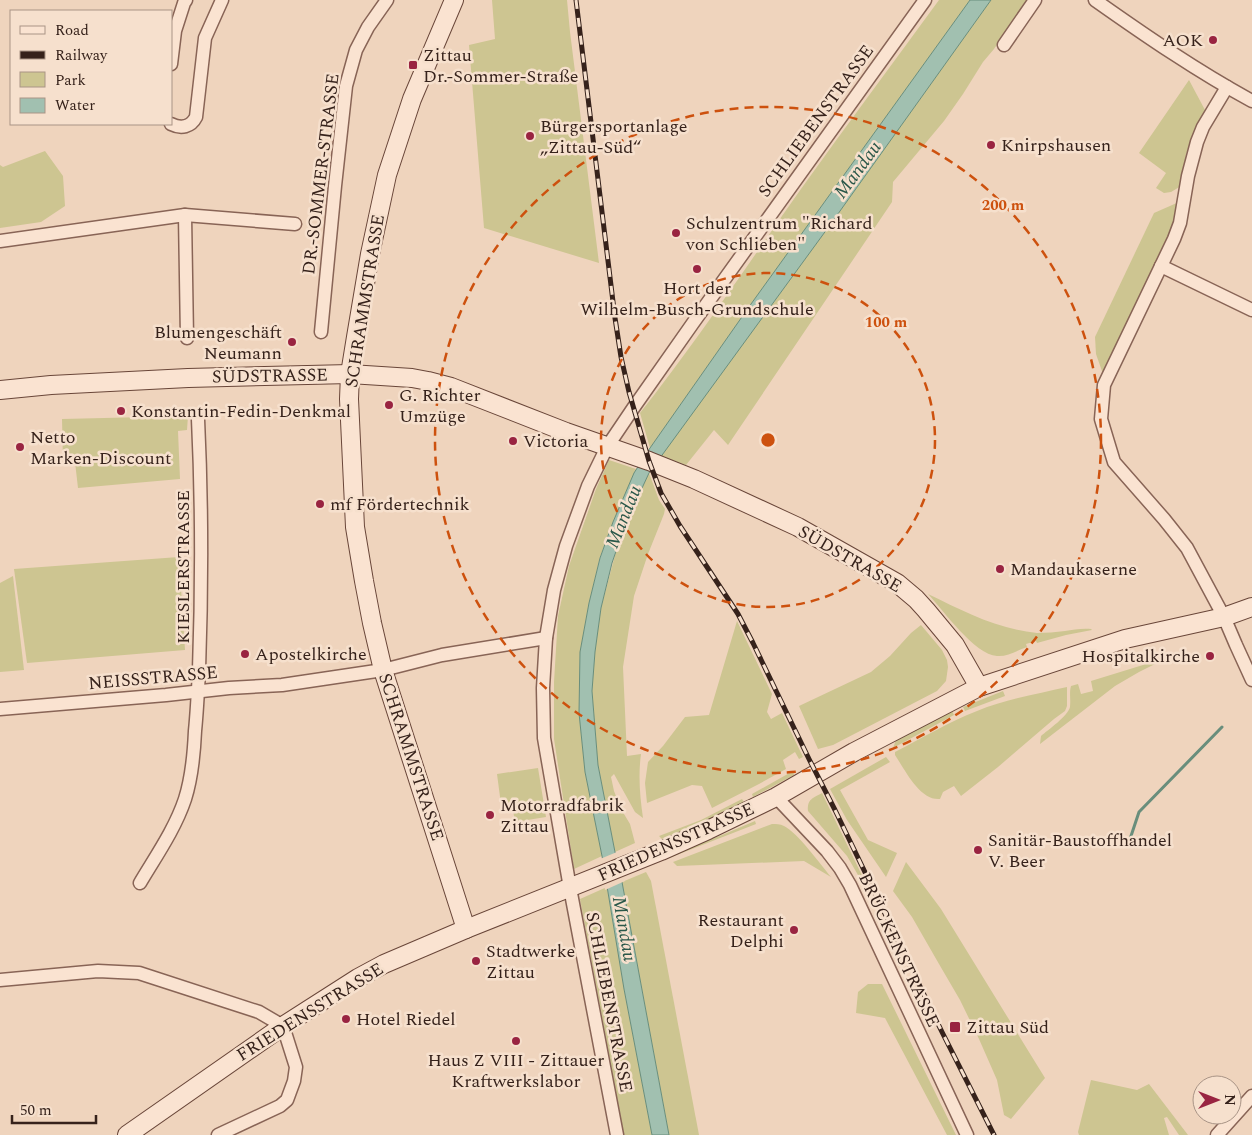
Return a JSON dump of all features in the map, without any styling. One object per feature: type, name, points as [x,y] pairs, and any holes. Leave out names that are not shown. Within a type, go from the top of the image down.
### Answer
[{"type":"main road","name":"SCHRAMMSTRASSE","points":[[454,0],[412,99],[387,175],[370,254],[350,374],[349,400],[355,527],[364,581],[383,670],[466,929]]},
{"type":"main road","name":"SÜDSTRASSE","points":[[0,390],[51,385],[188,378],[350,374],[412,378],[451,387],[682,474],[798,528],[897,583],[916,599],[945,632],[955,645],[979,687]]},
{"type":"main road","name":"FRIEDENSSTRASSE","points":[[127,1135],[283,1026],[366,973],[466,929],[642,859],[708,830],[776,797],[854,752],[979,687],[1125,639],[1224,617],[1252,607]]},
{"type":"street","points":[[172,56],[175,31],[186,0]]},
{"type":"street","points":[[172,124],[180,127],[188,126],[193,123],[196,117],[205,38],[222,0]]},
{"type":"street","name":"DR.-SOMMER-STRASSE","points":[[320,332],[346,86],[356,50],[368,27],[387,0]]},
{"type":"street","name":"SCHLIEBENSTRASSE","points":[[617,1135],[575,886],[544,738],[543,688],[546,638],[554,590],[566,546],[588,486],[613,449],[634,407],[925,0]]},
{"type":"street","points":[[1004,45],[1036,0]]},
{"type":"street","points":[[1095,0],[1148,37],[1252,101]]},
{"type":"street","points":[[1227,87],[1203,127],[1197,142],[1188,176],[1180,223],[1104,385],[1101,419],[1114,462],[1187,548],[1224,617],[1252,680]]},
{"type":"street","points":[[185,216],[187,338]]},
{"type":"street","points":[[0,241],[185,216],[294,224]]},
{"type":"street","points":[[1161,266],[1252,310]]},
{"type":"street","name":"KIESLERSTRASSE","points":[[140,883],[174,825],[185,799],[191,774],[198,691],[202,557],[198,419]]},
{"type":"street","name":"NEISSSTRASSE","points":[[0,709],[229,688],[282,685],[383,670],[442,655],[546,638]]},
{"type":"street","name":"BRÜCKENSTRASSE","points":[[776,797],[827,851],[850,885],[967,1135]]},
{"type":"street","points":[[0,980],[98,970],[140,973],[259,1012],[283,1026],[296,1066],[288,1100],[280,1106],[218,1135]]},
{"type":"street","points":[[1217,1135],[1252,1096]]},
{"type":"green space","name":"Bürgersportanlage „Zittau-Süd“","points":[[492,0],[567,0],[599,263],[484,228],[469,45],[495,39]]},
{"type":"green space","points":[[939,0],[970,0],[751,304],[650,448],[640,413],[702,330],[801,189]]},
{"type":"green space","points":[[991,0],[1027,0],[944,121],[893,182],[892,202],[728,445],[714,430],[686,465],[661,456],[830,225]]},
{"type":"green space","points":[[1189,80],[1205,110],[1186,154],[1181,186],[1171,192],[1164,193],[1156,188],[1166,173],[1139,153]]},
{"type":"green space","points":[[45,151],[63,176],[65,206],[41,222],[0,228],[0,165],[3,167]]},
{"type":"green space","points":[[1179,202],[1173,225],[1152,273],[1103,374],[1096,354],[1095,337],[1154,213]]},
{"type":"green space","points":[[188,416],[187,430],[178,431],[180,479],[78,488],[75,462],[63,462],[62,419]]},
{"type":"green space","points":[[609,460],[636,469],[600,557],[580,652],[579,713],[585,772],[602,856],[574,869],[554,739],[554,682],[558,616],[569,566],[596,489]]},
{"type":"green space","points":[[649,473],[659,500],[665,509],[634,596],[623,667],[627,756],[641,754],[640,786],[643,818],[635,812],[614,774],[611,777],[614,791],[621,809],[630,824],[635,843],[615,852],[598,765],[592,691],[595,652],[601,608],[618,544]]},
{"type":"green space","points":[[179,557],[185,650],[27,663],[14,569]]},
{"type":"green space","points":[[13,576],[24,670],[0,672],[0,583]]},
{"type":"green space","points":[[928,594],[954,607],[1008,628],[1037,633],[1081,629],[1092,630],[1037,643],[1036,641],[1026,644],[1027,647],[1012,653],[997,656],[988,654],[969,640]]},
{"type":"green space","points":[[737,621],[772,694],[767,712],[771,719],[782,713],[803,757],[799,759],[795,752],[783,760],[786,769],[712,808],[702,786],[692,785],[647,803],[645,783],[648,762],[685,717],[709,715]]},
{"type":"green space","points":[[921,625],[942,650],[947,660],[946,681],[937,691],[833,745],[818,749],[799,706],[871,672]]},
{"type":"green space","points":[[1169,654],[1171,656],[1115,686],[1040,744],[1041,736],[1062,719],[1068,711],[1070,707],[1071,686],[1078,684],[1081,694],[1093,691],[1091,681],[1143,665]]},
{"type":"green space","points":[[1067,687],[1067,706],[1065,711],[961,796],[954,786],[943,792],[940,799],[926,795],[908,776],[895,755],[895,752],[977,711],[1010,700]]},
{"type":"green space","points":[[1003,691],[1005,696],[965,711],[963,707]]},
{"type":"green space","points":[[952,711],[954,715],[893,748],[896,740]]},
{"type":"green space","points":[[886,757],[890,762],[840,790],[868,840],[897,853],[886,877],[847,820],[830,789]]},
{"type":"green space","points":[[538,768],[546,817],[515,822],[513,810],[502,812],[497,774]]},
{"type":"green space","points":[[793,771],[794,775],[753,797],[752,794]]},
{"type":"green space","points":[[822,793],[871,894],[867,896],[847,856],[808,811],[810,801]]},
{"type":"green space","points":[[742,799],[744,802],[702,823],[662,839],[659,836],[701,820]]},
{"type":"green space","points":[[755,821],[756,824],[669,858],[667,855],[722,835]]},
{"type":"green space","points":[[772,824],[780,824],[789,829],[809,849],[831,877],[804,861],[677,866],[673,862]]},
{"type":"green space","points":[[906,862],[941,909],[1045,1078],[1011,1119],[1004,1115],[997,1080],[960,1000],[912,917],[893,891]]},
{"type":"green space","points":[[646,872],[651,881],[699,1135],[669,1135],[622,882]]},
{"type":"green space","points":[[607,887],[652,1135],[624,1135],[580,899]]},
{"type":"green space","points":[[868,984],[882,984],[956,1135],[947,1135],[885,1018],[856,1013],[858,992]]},
{"type":"green space","points":[[1091,1080],[1137,1090],[1149,1084],[1188,1135],[1179,1135],[1167,1117],[1164,1118],[1169,1135],[1079,1135],[1078,1132]]},
{"type":"water","name":"Mandau","points":[[970,0],[991,0],[649,473],[625,525],[612,563],[601,608],[592,691],[598,765],[622,882],[669,1135],[652,1135],[585,772],[579,713],[580,652],[600,558],[634,473],[650,448],[751,304]]},
{"type":"pier","points":[[617,852],[625,881],[605,890],[600,859]]},
{"type":"waterway","points":[[1130,839],[1139,812],[1222,727]]},
{"type":"railway","points":[[576,0],[621,357],[649,461],[661,493],[680,526],[738,614],[753,643],[994,1135]]},
{"type":"place","name":"AOK","points":[[1213,40]]},
{"type":"place","name":"Zittau Dr.-Sommer-Straße","points":[[413,65]]},
{"type":"place","name":"Bürgersportanlage „Zittau-Süd“","points":[[530,136]]},
{"type":"place","name":"Knirpshausen","points":[[991,145]]},
{"type":"place","name":"Schulzentrum \"Richard von Schlieben\"","points":[[676,233]]},
{"type":"place","name":"Hort der Wilhelm-Busch-Grundschule","points":[[697,269]]},
{"type":"place","name":"Blumengeschäft Neumann","points":[[292,342]]},
{"type":"place","name":"G. Richter Umzüge","points":[[389,405]]},
{"type":"place","name":"Konstantin-Fedin-Denkmal","points":[[121,411]]},
{"type":"place","name":"Victoria","points":[[513,441]]},
{"type":"place","name":"Netto Marken-Discount","points":[[20,447]]},
{"type":"place","name":"mf Fördertechnik","points":[[320,504]]},
{"type":"place","name":"Mandaukaserne","points":[[1000,569]]},
{"type":"place","name":"Apostelkirche","points":[[245,654]]},
{"type":"place","name":"Hospitalkirche","points":[[1210,656]]},
{"type":"place","name":"Motorradfabrik Zittau","points":[[490,815]]},
{"type":"place","name":"Sanitär-Baustoffhandel V. Beer","points":[[978,850]]},
{"type":"place","name":"Restaurant Delphi","points":[[794,930]]},
{"type":"place","name":"Stadtwerke Zittau","points":[[476,961]]},
{"type":"place","name":"Hotel Riedel","points":[[346,1019]]},
{"type":"place","name":"Zittau Süd","points":[[955,1027]]},
{"type":"place","name":"Haus Z VIII - Zittauer Kraftwerkslabor","points":[[516,1041]]}]
